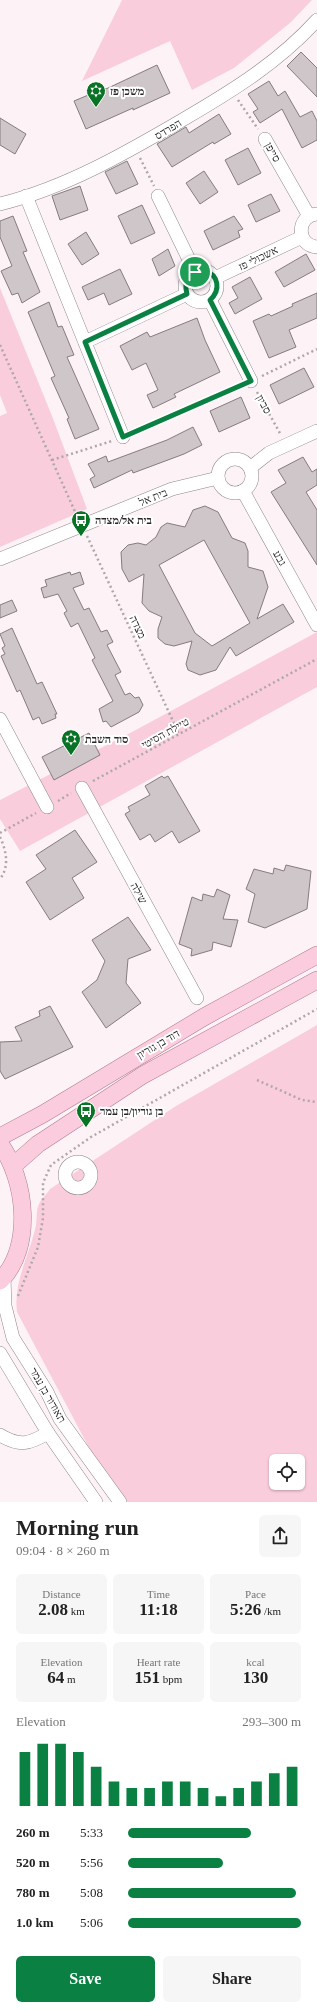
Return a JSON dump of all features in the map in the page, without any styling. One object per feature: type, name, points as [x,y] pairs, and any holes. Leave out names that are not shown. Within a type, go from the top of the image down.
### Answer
[{"type":"main road","name":"דוד בן גוריון","points":[[0,1137],[43,1114],[204,1017],[317,954]]},
{"type":"main road","name":"דוד בן גוריון","points":[[13,1166],[38,1144],[143,1075],[317,980]]},
{"type":"main road","points":[[0,1144],[13,1166],[20,1188],[23,1212],[21,1234],[14,1257],[2,1279]]},
{"type":"street","name":"הפרדס","points":[[0,204],[66,182],[135,148],[232,91],[270,64],[304,35],[317,20]]},
{"type":"street","name":"סייפן","points":[[265,139],[313,215]]},
{"type":"street","points":[[26,196],[123,437]]},
{"type":"street","points":[[158,196],[195,272]]},
{"type":"street","points":[[313,215],[302,222],[302,237],[309,245],[317,246]]},
{"type":"street","name":"אשכולי פז","points":[[215,278],[302,237]]},
{"type":"street","points":[[204,270],[215,278],[218,288],[210,300],[200,303],[194,301],[187,294],[186,283],[190,274],[204,270]]},
{"type":"street","points":[[85,342],[187,294]]},
{"type":"street","name":"סביון","points":[[210,300],[251,381]]},
{"type":"street","points":[[250,468],[269,453],[317,431]]},
{"type":"street","points":[[230,459],[241,460],[250,468],[252,473],[250,483],[243,491],[238,493],[227,491],[219,483],[218,478],[220,466],[230,459]]},
{"type":"street","name":"בית אל","points":[[0,558],[172,489],[218,478]]},
{"type":"street","name":"גבע","points":[[243,491],[317,625]]},
{"type":"street","points":[[0,719],[47,807]]},
{"type":"street","name":"שילה","points":[[82,788],[197,998]]},
{"type":"street","name":"תאודור בן עמר","points":[[2,1279],[5,1306],[13,1338],[47,1392],[60,1419],[120,1502]]},
{"type":"street","name":"תאודור בן עמר","points":[[0,1353],[48,1433],[96,1502]]},
{"type":"street","points":[[0,1435],[17,1444],[33,1442],[48,1433]]},
{"type":"path","name":"סייפן","points":[[232,91],[265,139]]},
{"type":"path","points":[[135,148],[158,196]]},
{"type":"path","name":"מצדה","points":[[0,345],[179,734]]},
{"type":"path","points":[[52,460],[123,437],[251,381],[317,349]]},
{"type":"path","name":"סביון","points":[[251,381],[286,444]]},
{"type":"path","name":"טיילת הסיטי","points":[[0,832],[317,658]]},
{"type":"path","points":[[0,837],[6,851],[4,873],[0,878]]},
{"type":"path","points":[[43,1183],[51,1165],[98,1133],[317,1008]]},
{"type":"path","points":[[257,1080],[302,1100],[317,1102]]},
{"type":"shaded area","points":[[122,0],[312,0],[290,23],[234,68],[192,90],[170,41],[82,81]]},
{"type":"shaded area","points":[[0,288],[52,416],[87,509],[0,547],[0,416],[7,413],[0,395]]},
{"type":"shaded area","points":[[317,632],[317,687],[20,851],[0,819],[0,800],[132,732]]},
{"type":"shaded area","points":[[317,1025],[317,1502],[121,1502],[103,1474],[17,1312],[17,1290],[36,1225],[38,1206],[50,1189],[176,1106]]},
{"type":"building","points":[[301,52],[317,68],[317,97],[287,66]]},
{"type":"building","points":[[157,65],[170,93],[86,129],[74,101],[105,88],[106,89]]},
{"type":"building","points":[[269,81],[278,96],[285,91],[300,117],[312,111],[317,121],[317,140],[302,148],[282,109],[260,123],[253,112],[258,109],[248,94]]},
{"type":"building","points":[[219,114],[231,134],[214,144],[213,142],[172,167],[157,144],[186,127],[189,133]]},
{"type":"building","points":[[0,118],[26,134],[15,154],[0,145]]},
{"type":"building","points":[[248,148],[261,173],[238,185],[225,160]]},
{"type":"building","points":[[127,161],[138,184],[116,194],[105,172]]},
{"type":"building","points":[[204,171],[218,192],[200,204],[186,183]]},
{"type":"building","points":[[80,186],[88,210],[60,220],[52,196]]},
{"type":"building","points":[[271,194],[280,211],[256,222],[248,205]]},
{"type":"building","points":[[142,205],[155,233],[131,244],[118,216]]},
{"type":"building","points":[[13,216],[27,251],[23,252],[40,292],[22,303],[18,293],[12,295],[1,271],[12,266],[0,237],[0,221]]},
{"type":"building","points":[[234,216],[243,229],[238,231],[240,237],[213,250],[204,231]]},
{"type":"building","points":[[86,232],[99,254],[82,265],[68,244]]},
{"type":"building","points":[[168,249],[175,266],[159,276],[152,259]]},
{"type":"building","points":[[306,254],[315,270],[284,287],[275,272]]},
{"type":"building","points":[[120,269],[132,294],[109,305],[104,293],[88,300],[82,287]]},
{"type":"building","points":[[250,277],[262,299],[235,314],[229,303],[238,298],[232,287]]},
{"type":"building","points":[[317,293],[317,318],[289,330],[296,347],[269,358],[253,321],[269,314],[271,316],[293,306],[292,304]]},
{"type":"building","points":[[49,302],[58,327],[62,326],[74,355],[67,357],[99,429],[75,439],[67,419],[69,418],[51,378],[55,376],[28,312]]},
{"type":"building","points":[[197,318],[205,340],[220,372],[174,394],[176,397],[153,408],[147,395],[158,390],[146,363],[132,370],[120,346],[147,332],[150,337]]},
{"type":"building","points":[[304,368],[314,387],[279,404],[270,385]]},
{"type":"building","points":[[241,397],[250,418],[219,432],[210,411]]},
{"type":"building","points":[[193,427],[202,445],[184,454],[133,473],[132,470],[94,488],[90,479],[95,476],[88,464],[106,456],[108,462],[167,440]]},
{"type":"building","points":[[303,457],[312,472],[317,469],[317,485],[306,492],[317,510],[317,565],[271,492],[286,483],[278,470]]},
{"type":"building","points":[[205,506],[218,512],[232,538],[245,543],[248,551],[248,567],[263,571],[268,587],[257,619],[283,604],[294,622],[236,656],[230,647],[216,670],[200,675],[188,670],[186,664],[192,641],[174,646],[165,644],[158,638],[158,629],[162,617],[149,611],[142,603],[144,574],[129,582],[122,569],[121,552],[128,545],[138,543],[146,545],[156,537],[161,527],[167,523],[185,527],[193,510]],"holes":[[[204,540],[250,623],[212,646],[195,633],[159,565]]]},
{"type":"building","points":[[70,572],[71,575],[80,572],[84,584],[73,588],[84,610],[89,608],[101,632],[107,630],[113,642],[107,645],[121,672],[115,675],[125,695],[130,693],[135,698],[139,697],[143,705],[139,712],[111,727],[106,721],[103,722],[99,709],[113,701],[92,660],[95,658],[78,623],[71,627],[64,613],[67,611],[58,594],[44,598],[41,588],[47,586],[45,580]]},
{"type":"building","points":[[12,600],[17,611],[0,618],[0,605]]},
{"type":"building","points":[[12,628],[37,684],[42,682],[57,714],[55,714],[56,718],[42,724],[39,717],[33,720],[20,690],[17,692],[1,656],[5,654],[2,648],[5,646],[0,634]]},
{"type":"building","name":"סוד השבת","points":[[89,733],[100,755],[54,780],[42,757]]},
{"type":"building","points":[[162,776],[164,778],[168,776],[200,831],[179,843],[172,831],[155,842],[150,834],[140,840],[125,814],[130,811],[128,807],[150,795],[145,786]]},
{"type":"building","points":[[75,830],[97,862],[72,878],[84,898],[50,920],[26,882],[46,869],[36,855]]},
{"type":"building","points":[[286,865],[311,871],[307,909],[265,928],[248,922],[255,894],[246,889],[254,869],[273,874],[274,868],[284,871]]},
{"type":"building","points":[[217,889],[230,895],[223,919],[238,920],[231,947],[213,942],[212,950],[191,956],[192,949],[179,944],[192,897],[202,901],[203,894],[214,897]]},
{"type":"building","points":[[128,917],[151,950],[128,959],[126,983],[141,1003],[106,1028],[82,992],[97,980],[105,961],[92,940]]},
{"type":"building","points":[[50,1006],[73,1047],[5,1079],[0,1071],[0,1042],[22,1041],[15,1027],[40,1016],[39,1011]]},
{"type":"place","name":"משכן פז","points":[[96,108]]},
{"type":"place","name":"בית אל/מצדה","points":[[81,537]]},
{"type":"place","name":"סוד השבת","points":[[71,756]]},
{"type":"place","name":"בן גוריון/בן עמר","points":[[86,1128]]},
{"type":"route","points":[[204,270],[212,274],[215,278],[218,288],[214,297],[210,300],[251,381],[123,437],[85,342],[187,294],[187,278],[190,274],[195,272],[204,270]]}]
